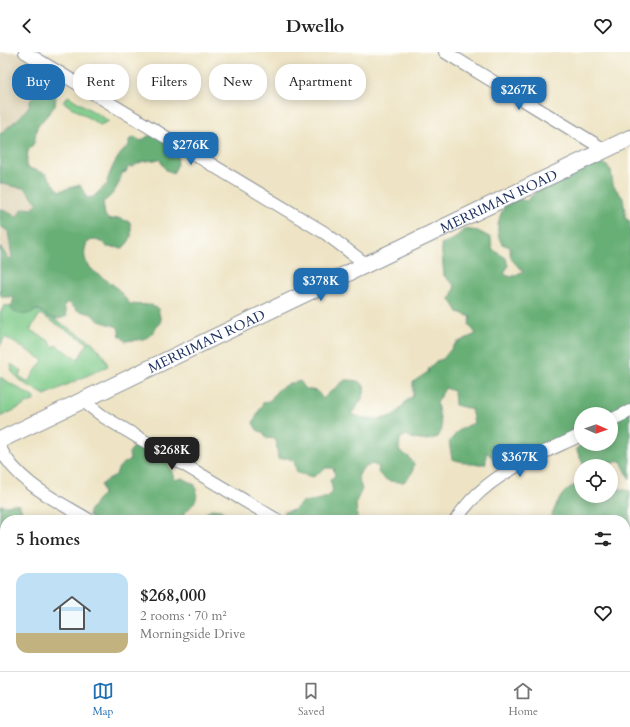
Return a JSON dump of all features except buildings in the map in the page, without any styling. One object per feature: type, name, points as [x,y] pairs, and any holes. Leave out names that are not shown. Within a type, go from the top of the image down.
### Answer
[{"type":"main road","name":"MERRIMAN ROAD","points":[[0,440],[630,138]]},
{"type":"street","points":[[25,52],[325,233],[367,265]]},
{"type":"street","points":[[445,52],[605,150]]},
{"type":"street","points":[[83,401],[104,417],[269,515]]},
{"type":"street","points":[[618,417],[630,411]]},
{"type":"street","points":[[460,515],[474,496],[502,474],[574,438]]},
{"type":"street","points":[[0,448],[16,472],[41,491],[81,515]]},
{"type":"shaded area","points":[[0,52],[22,52],[42,64],[12,64],[12,100],[44,100],[8,169],[57,196],[12,275],[0,269]]},
{"type":"green space","points":[[68,96],[109,121],[100,125],[63,102]]},
{"type":"green space","points":[[31,100],[56,100],[55,106],[37,127],[34,143],[28,151],[26,167],[46,174],[59,191],[80,185],[87,198],[93,197],[108,183],[107,181],[115,162],[121,153],[129,146],[129,140],[134,137],[141,141],[148,136],[155,134],[171,146],[177,155],[177,166],[173,173],[166,170],[159,159],[145,161],[136,164],[133,167],[128,167],[126,172],[122,173],[116,189],[103,202],[105,215],[109,220],[118,218],[130,222],[130,239],[123,248],[107,247],[104,243],[93,239],[87,243],[85,251],[85,258],[92,269],[116,287],[130,304],[151,305],[158,309],[161,321],[150,336],[138,340],[125,341],[120,336],[118,327],[99,321],[91,314],[77,310],[68,302],[64,306],[67,316],[55,319],[45,315],[39,309],[28,314],[14,312],[11,309],[14,297],[2,297],[0,293],[0,246],[9,260],[12,257],[8,231],[0,226],[0,208],[17,217],[21,210],[26,208],[32,209],[38,204],[25,188],[0,183],[0,134],[21,116],[29,106]]},
{"type":"green space","points":[[601,160],[611,170],[613,185],[623,198],[626,219],[630,221],[630,480],[621,461],[618,462],[618,459],[581,459],[577,451],[618,451],[618,407],[574,407],[574,435],[544,449],[525,452],[513,462],[501,465],[486,452],[486,464],[470,464],[452,459],[449,442],[460,429],[474,423],[471,409],[455,405],[454,391],[445,388],[437,403],[442,429],[438,437],[422,440],[414,439],[406,435],[400,439],[399,451],[409,457],[414,464],[412,473],[404,482],[386,480],[378,472],[379,467],[372,464],[362,469],[358,477],[362,489],[356,502],[357,515],[283,515],[284,512],[294,510],[302,502],[319,500],[330,494],[333,491],[330,480],[335,475],[333,468],[326,468],[313,477],[297,473],[294,461],[287,458],[278,459],[276,439],[266,438],[264,433],[257,430],[253,423],[263,403],[271,399],[282,387],[300,381],[306,389],[317,391],[323,399],[345,380],[355,381],[361,383],[364,387],[364,391],[360,403],[351,414],[370,419],[390,417],[413,396],[413,382],[428,372],[429,368],[436,361],[443,359],[456,343],[476,334],[469,324],[471,317],[458,312],[450,299],[455,286],[444,276],[441,244],[454,239],[464,229],[478,231],[491,238],[492,249],[506,258],[508,266],[504,274],[511,277],[524,271],[515,264],[510,255],[510,247],[502,244],[498,234],[498,224],[505,204],[520,199],[526,201],[537,191],[557,178],[572,172],[580,171],[587,162]]},
{"type":"green space","points":[[16,305],[40,311],[92,342],[104,356],[108,366],[45,395],[22,382],[12,372],[11,364],[22,371],[19,376],[28,382],[43,360],[5,337],[0,346],[0,314],[4,306]],"holes":[[[40,314],[88,343],[78,359],[55,345],[54,347],[50,344],[51,342],[30,330]]]},
{"type":"green space","points":[[0,377],[33,397],[35,400],[0,417]]},
{"type":"green space","points":[[141,442],[159,453],[169,466],[175,480],[182,478],[195,485],[197,495],[195,502],[183,515],[89,515],[89,511],[98,498],[103,495],[101,485],[116,475],[118,469],[130,460],[129,453],[135,445]]},
{"type":"green space","points":[[574,486],[574,503],[618,503],[618,488],[630,491],[630,515],[552,515],[557,503],[564,492]]},
{"type":"green space","points":[[12,504],[19,505],[22,511],[27,515],[0,515],[0,505],[9,506]]},
{"type":"green space","points":[[211,509],[221,510],[228,515],[203,515]]}]
